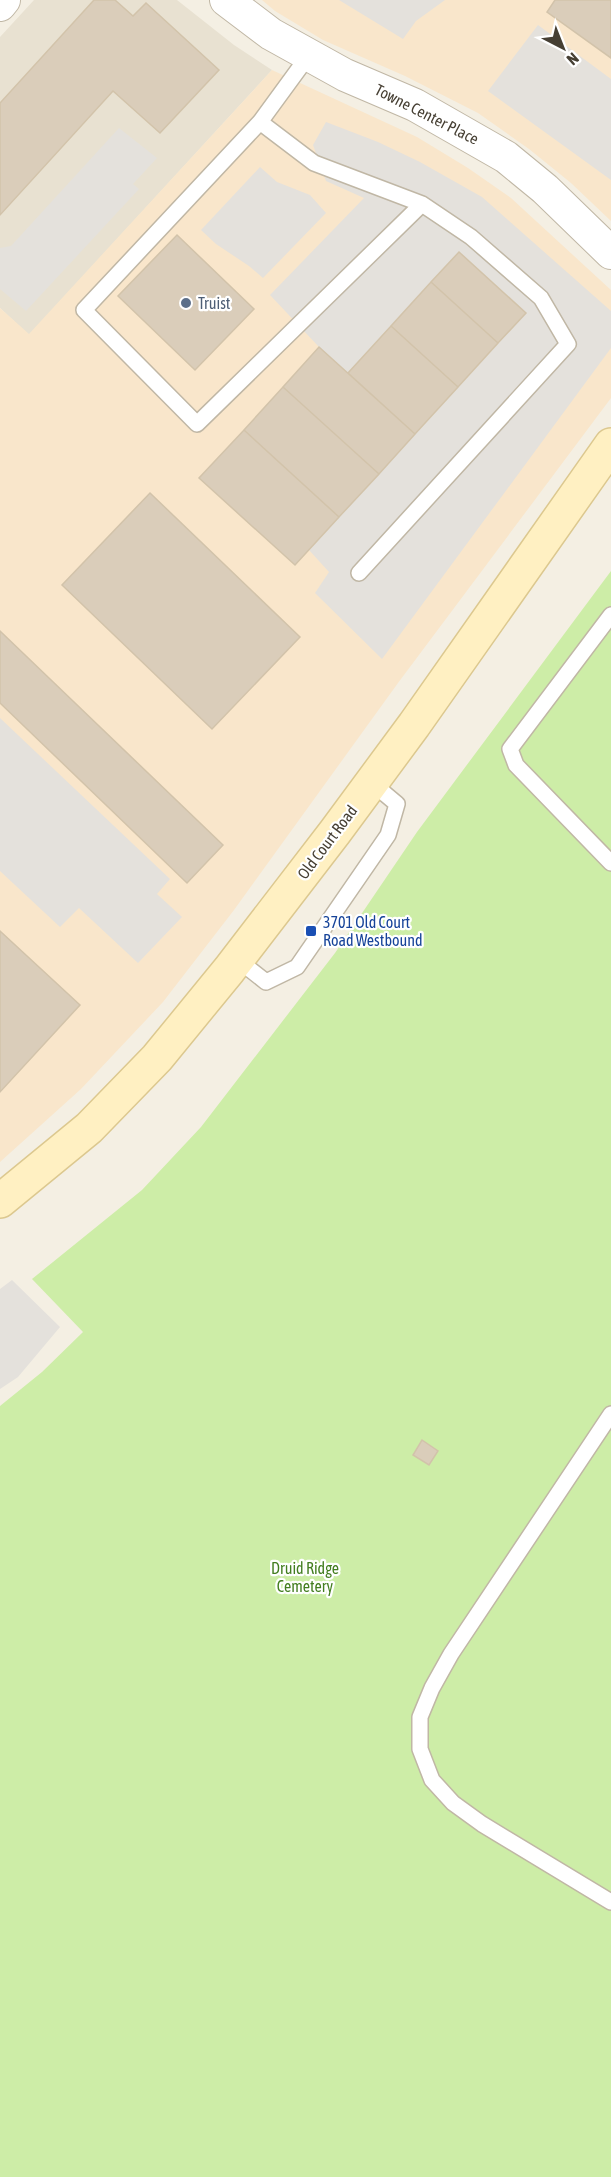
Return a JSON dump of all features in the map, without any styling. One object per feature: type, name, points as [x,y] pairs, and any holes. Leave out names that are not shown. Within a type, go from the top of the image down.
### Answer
[{"type":"main road","name":"Old Court Road","points":[[0,1202],[88,1128],[149,1066],[237,959],[372,783],[611,445]]},
{"type":"street","points":[[0,5],[4,0]]},
{"type":"street","name":"Towne Center Place","points":[[226,0],[271,34],[345,75],[415,105],[506,157],[545,189],[611,253]]},
{"type":"lane","points":[[309,55],[260,122],[84,310],[197,424],[422,204]]},
{"type":"lane","points":[[260,122],[314,163],[422,204],[471,237],[541,298],[567,344],[359,573]]},
{"type":"lane","points":[[611,615],[510,749],[516,765],[611,863]]},
{"type":"lane","points":[[237,959],[266,982],[297,967],[388,835],[397,804],[372,783]]},
{"type":"lane","points":[[611,1414],[451,1654],[432,1688],[420,1717],[420,1749],[432,1780],[453,1803],[482,1824],[611,1902]]},
{"type":"shaded area","points":[[34,0],[177,0],[234,45],[272,70],[29,335],[0,308],[0,37]]},
{"type":"shaded area","points":[[262,0],[611,0],[611,221],[571,183],[529,149],[478,113],[405,76],[323,40],[275,11]]},
{"type":"shaded area","points":[[339,0],[445,0],[416,21],[403,39]]},
{"type":"shaded area","points":[[538,25],[611,79],[611,180],[488,91]]},
{"type":"shaded area","points":[[272,70],[417,137],[468,168],[511,198],[611,290],[611,398],[398,683],[234,910],[163,1002],[81,1089],[0,1162],[0,308],[29,334]]},
{"type":"shaded area","points":[[326,122],[378,142],[420,162],[482,197],[611,311],[611,348],[382,659],[315,593],[329,572],[309,550],[526,313],[459,252],[348,373],[319,347],[270,295],[364,198],[326,181],[313,145]]},
{"type":"shaded area","points":[[119,128],[157,158],[133,184],[139,189],[26,311],[0,289],[0,248],[11,246]]},
{"type":"shaded area","points":[[260,167],[277,182],[310,195],[326,213],[263,278],[216,244],[201,230]]},
{"type":"shaded area","points":[[0,718],[170,879],[157,894],[182,917],[138,963],[79,908],[60,927],[0,871]]},
{"type":"shaded area","points":[[12,1280],[60,1327],[18,1377],[0,1389],[0,1289]]},
{"type":"green space","name":"Druid Ridge Cemetery","points":[[611,571],[611,2177],[0,2177],[0,1406],[42,1372],[83,1332],[32,1279],[142,1190],[201,1127],[335,953],[417,832]]},
{"type":"building","points":[[94,0],[115,0],[133,16],[146,3],[219,70],[160,133],[113,91],[0,215],[0,103]]},
{"type":"building","points":[[555,0],[611,0],[611,58],[547,12]]},
{"type":"building","name":"Truist","points":[[177,235],[254,309],[195,370],[118,296]]},
{"type":"building","points":[[459,252],[526,313],[498,343],[431,282]]},
{"type":"building","points":[[431,282],[498,343],[458,387],[391,326]]},
{"type":"building","points":[[391,326],[458,387],[415,434],[348,373]]},
{"type":"building","points":[[319,347],[415,434],[379,474],[283,387]]},
{"type":"building","points":[[283,387],[379,474],[339,517],[244,430]]},
{"type":"building","points":[[244,430],[339,517],[295,565],[199,478]]},
{"type":"building","points":[[150,493],[300,637],[212,729],[62,585]]},
{"type":"building","points":[[0,631],[223,845],[187,883],[0,703]]},
{"type":"building","points":[[0,931],[80,1005],[0,1092]]},
{"type":"building","points":[[422,1440],[438,1451],[429,1465],[413,1455]]},
{"type":"place","name":"Truist","points":[[186,303]]},
{"type":"place","name":"3701 Old Court Road Westbound","points":[[311,931]]}]
